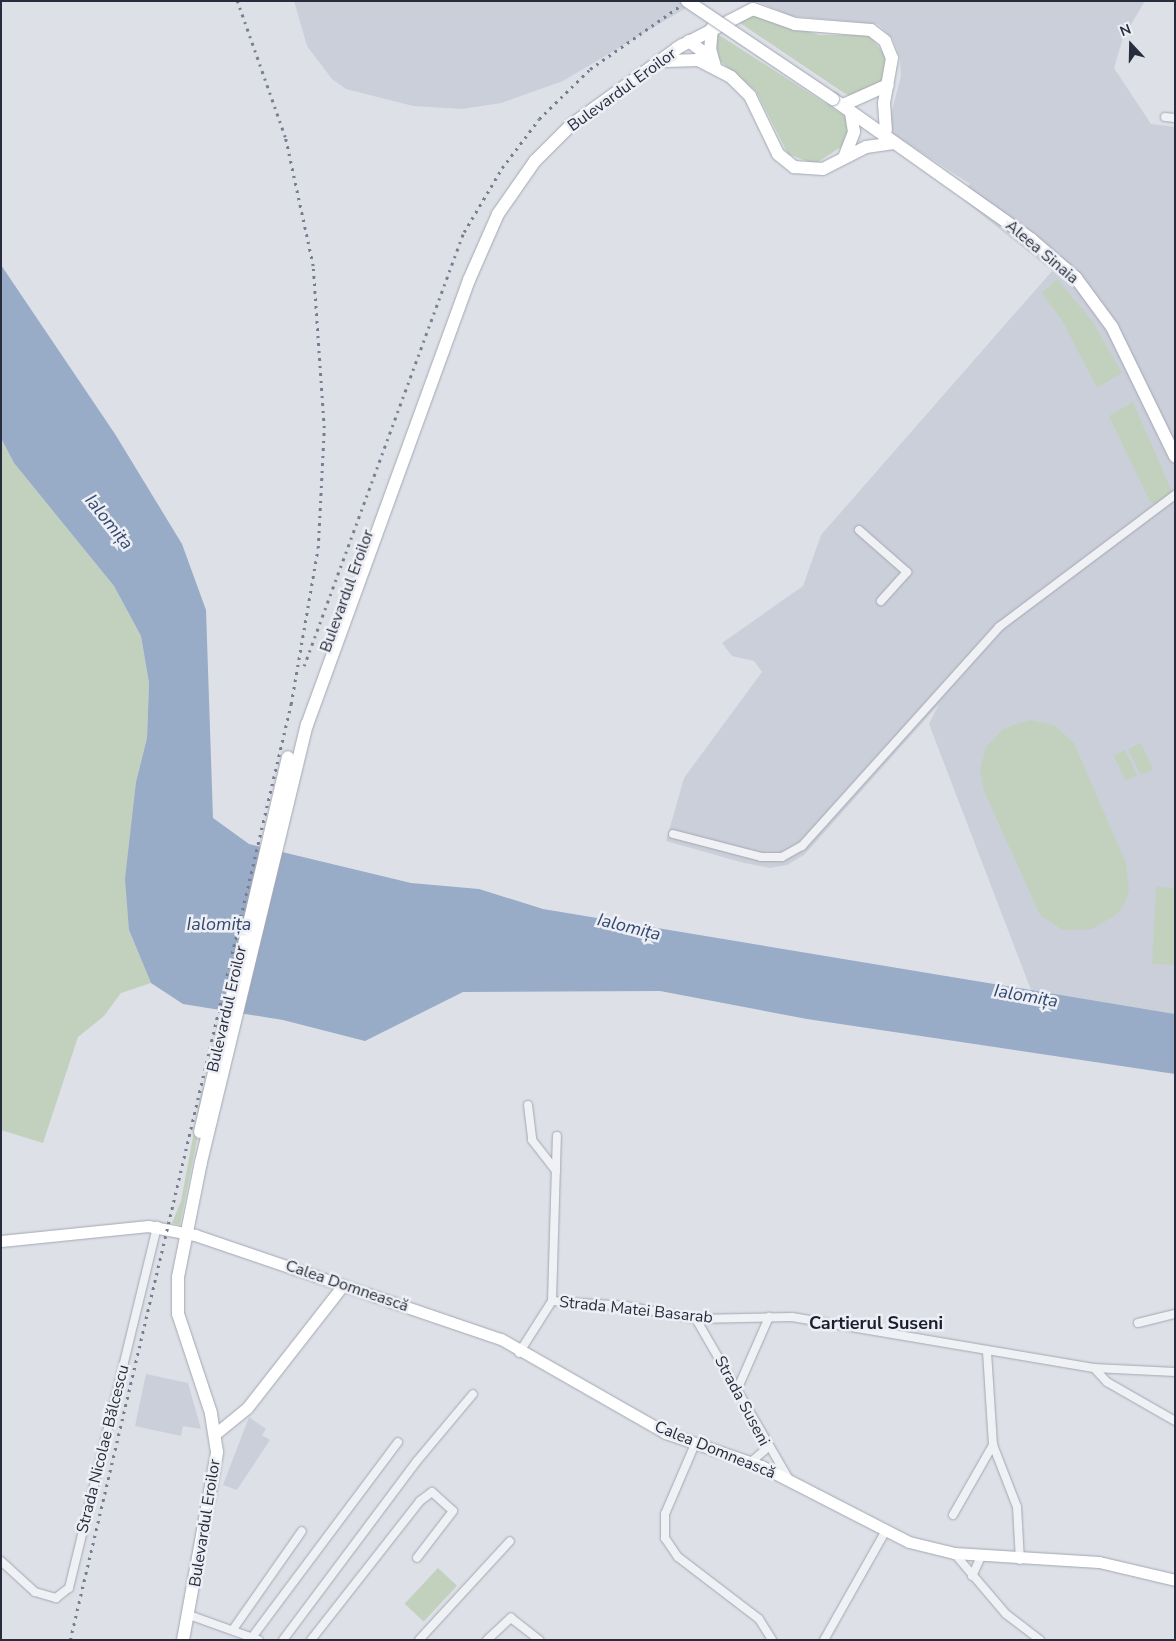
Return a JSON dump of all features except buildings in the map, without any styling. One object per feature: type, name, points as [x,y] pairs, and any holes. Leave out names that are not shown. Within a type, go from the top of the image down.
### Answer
[{"type":"main road","points":[[687,1],[842,106],[854,132],[844,158]]},
{"type":"main road","name":"Bulevardul Eroilor","points":[[183,1640],[211,1498],[215,1434],[177,1305],[186,1233],[187,1204],[281,800],[313,683],[446,320],[492,211],[529,158],[567,120],[686,43],[712,28],[753,9],[801,25],[871,30],[890,50],[886,130]]},
{"type":"main road","points":[[712,28],[713,62]]},
{"type":"main road","points":[[686,43],[698,60]]},
{"type":"main road","points":[[686,43],[713,62],[750,96],[785,161],[815,171],[866,147],[894,143]]},
{"type":"main road","name":"Bulevardul Eroilor","points":[[281,800],[333,653],[498,214],[535,161],[571,125],[666,61],[686,43]]},
{"type":"main road","points":[[666,61],[698,60],[713,62]]},
{"type":"main road","points":[[842,106],[888,86]]},
{"type":"main road","name":"Aleea Sinaia","points":[[842,106],[886,130],[1017,221],[1079,272],[1117,324],[1175,441]]},
{"type":"main road","name":"Aleea Sinaia","points":[[842,106],[1032,240],[1082,284],[1118,339],[1175,456]]},
{"type":"main road","points":[[1,1241],[157,1226],[186,1233]]},
{"type":"main road","name":"Calea Domnească","points":[[186,1233],[209,1246],[341,1287]]},
{"type":"main road","name":"Calea Domnească","points":[[186,1233],[520,1351],[660,1430],[694,1446],[771,1469],[884,1535],[956,1555],[1100,1562],[1175,1580]]},
{"type":"main road","points":[[215,1434],[247,1408],[341,1287]]},
{"type":"main road","name":"Calea Domnească","points":[[694,1446],[771,1469],[884,1535]]},
{"type":"main road","points":[[956,1555],[980,1559],[1020,1558],[1100,1568],[1175,1586]]},
{"type":"street","points":[[1165,117],[1175,118]]},
{"type":"street","points":[[673,834],[760,857],[782,857],[802,846],[999,627],[1175,495]]},
{"type":"street","points":[[859,530],[907,572],[881,601]]},
{"type":"street","points":[[528,1105],[532,1140],[556,1171]]},
{"type":"street","points":[[552,1301],[557,1136]]},
{"type":"street","name":"Strada Nicolae Bălcescu","points":[[1,1561],[35,1592],[56,1598],[69,1588],[154,1256],[157,1226]]},
{"type":"street","name":"Strada Matei Basarab","points":[[520,1351],[552,1301],[626,1306],[696,1319],[768,1317],[1094,1368],[1175,1372]]},
{"type":"street","points":[[1138,1323],[1175,1314]]},
{"type":"street","points":[[736,1390],[768,1317]]},
{"type":"street","name":"Strada Suseni","points":[[696,1319],[768,1448],[771,1469]]},
{"type":"street","points":[[987,1352],[993,1445],[1017,1507],[1020,1558]]},
{"type":"street","points":[[1094,1368],[1107,1382],[1175,1421]]},
{"type":"street","points":[[283,1640],[416,1461],[473,1394]]},
{"type":"street","points":[[189,1615],[234,1628],[256,1638],[398,1442]]},
{"type":"street","points":[[953,1515],[993,1445]]},
{"type":"street","points":[[694,1446],[665,1514],[665,1538],[678,1557],[759,1619],[772,1640]]},
{"type":"street","points":[[751,1462],[768,1448]]},
{"type":"street","points":[[311,1640],[420,1500],[432,1492],[453,1511],[416,1558]]},
{"type":"street","points":[[234,1628],[302,1531]]},
{"type":"street","points":[[828,1639],[884,1535]]},
{"type":"street","points":[[419,1640],[510,1540]]},
{"type":"street","points":[[956,1555],[972,1576],[1014,1622],[1040,1640]]},
{"type":"street","points":[[972,1576],[980,1559]]},
{"type":"street","points":[[487,1640],[511,1618],[539,1640]]},
{"type":"shaded area","points":[[294,1],[698,1],[563,81],[501,103],[462,109],[413,106],[346,89],[332,79],[307,46]]},
{"type":"shaded area","points":[[756,1],[1145,1],[1123,38],[1114,68],[1151,124],[1175,127],[1175,1014],[1031,990],[929,724],[939,704],[804,855],[787,865],[770,868],[744,863],[666,841],[684,778],[762,672],[754,661],[732,656],[722,643],[803,586],[821,535],[1052,271],[960,197],[970,184],[893,134],[890,119],[901,76],[900,58],[893,39],[878,24],[791,16]]},
{"type":"shaded area","points":[[146,1374],[188,1383],[201,1429],[183,1426],[181,1436],[135,1426]]},
{"type":"shaded area","points":[[249,1417],[266,1429],[262,1435],[270,1440],[237,1490],[223,1485]]},
{"type":"green space","points":[[751,14],[819,35],[868,35],[885,54],[884,80],[851,96],[844,93],[737,21]]},
{"type":"green space","points":[[716,33],[845,116],[850,123],[844,145],[815,164],[788,154],[756,91],[714,56]]},
{"type":"green space","points":[[1057,279],[1093,322],[1122,373],[1097,388],[1063,322],[1042,293]]},
{"type":"green space","points":[[1133,402],[1172,492],[1156,504],[1150,502],[1109,416]]},
{"type":"green space","points":[[1,438],[14,463],[114,586],[141,636],[149,683],[147,738],[136,782],[129,930],[151,983],[121,993],[104,1016],[78,1037],[43,1143],[1,1130]]},
{"type":"green space","points":[[1029,720],[1054,725],[1074,743],[1126,863],[1129,889],[1125,903],[1117,914],[1092,929],[1063,930],[1040,915],[984,791],[980,770],[986,747],[1003,729]]},
{"type":"green space","points":[[1141,743],[1153,769],[1141,775],[1128,749]]},
{"type":"green space","points":[[1125,750],[1137,775],[1126,781],[1113,756]]},
{"type":"green space","points":[[1156,887],[1175,888],[1175,965],[1152,964]]},
{"type":"green space","points":[[203,1083],[197,1140],[180,1225],[172,1223],[181,1201]]},
{"type":"green space","points":[[438,1568],[457,1586],[424,1622],[405,1604]]},
{"type":"water","name":"Ialomița","points":[[1,265],[115,434],[182,544],[206,610],[213,818],[249,844],[411,883],[479,889],[543,909],[1175,1014],[1175,1074],[807,1019],[660,991],[463,992],[365,1041],[283,1020],[183,1004],[151,983],[129,930],[125,879],[136,782],[147,738],[149,683],[141,636],[114,586],[14,463],[1,438]]},
{"type":"railway","points":[[70,1640],[291,704],[318,548],[324,428],[313,266],[285,137],[237,1]]},
{"type":"railway","points":[[304,666],[464,232],[502,168],[539,119],[590,69],[687,1]]},
{"type":"district","name":"Cartierul Suseni","points":[[876,1323]]}]
